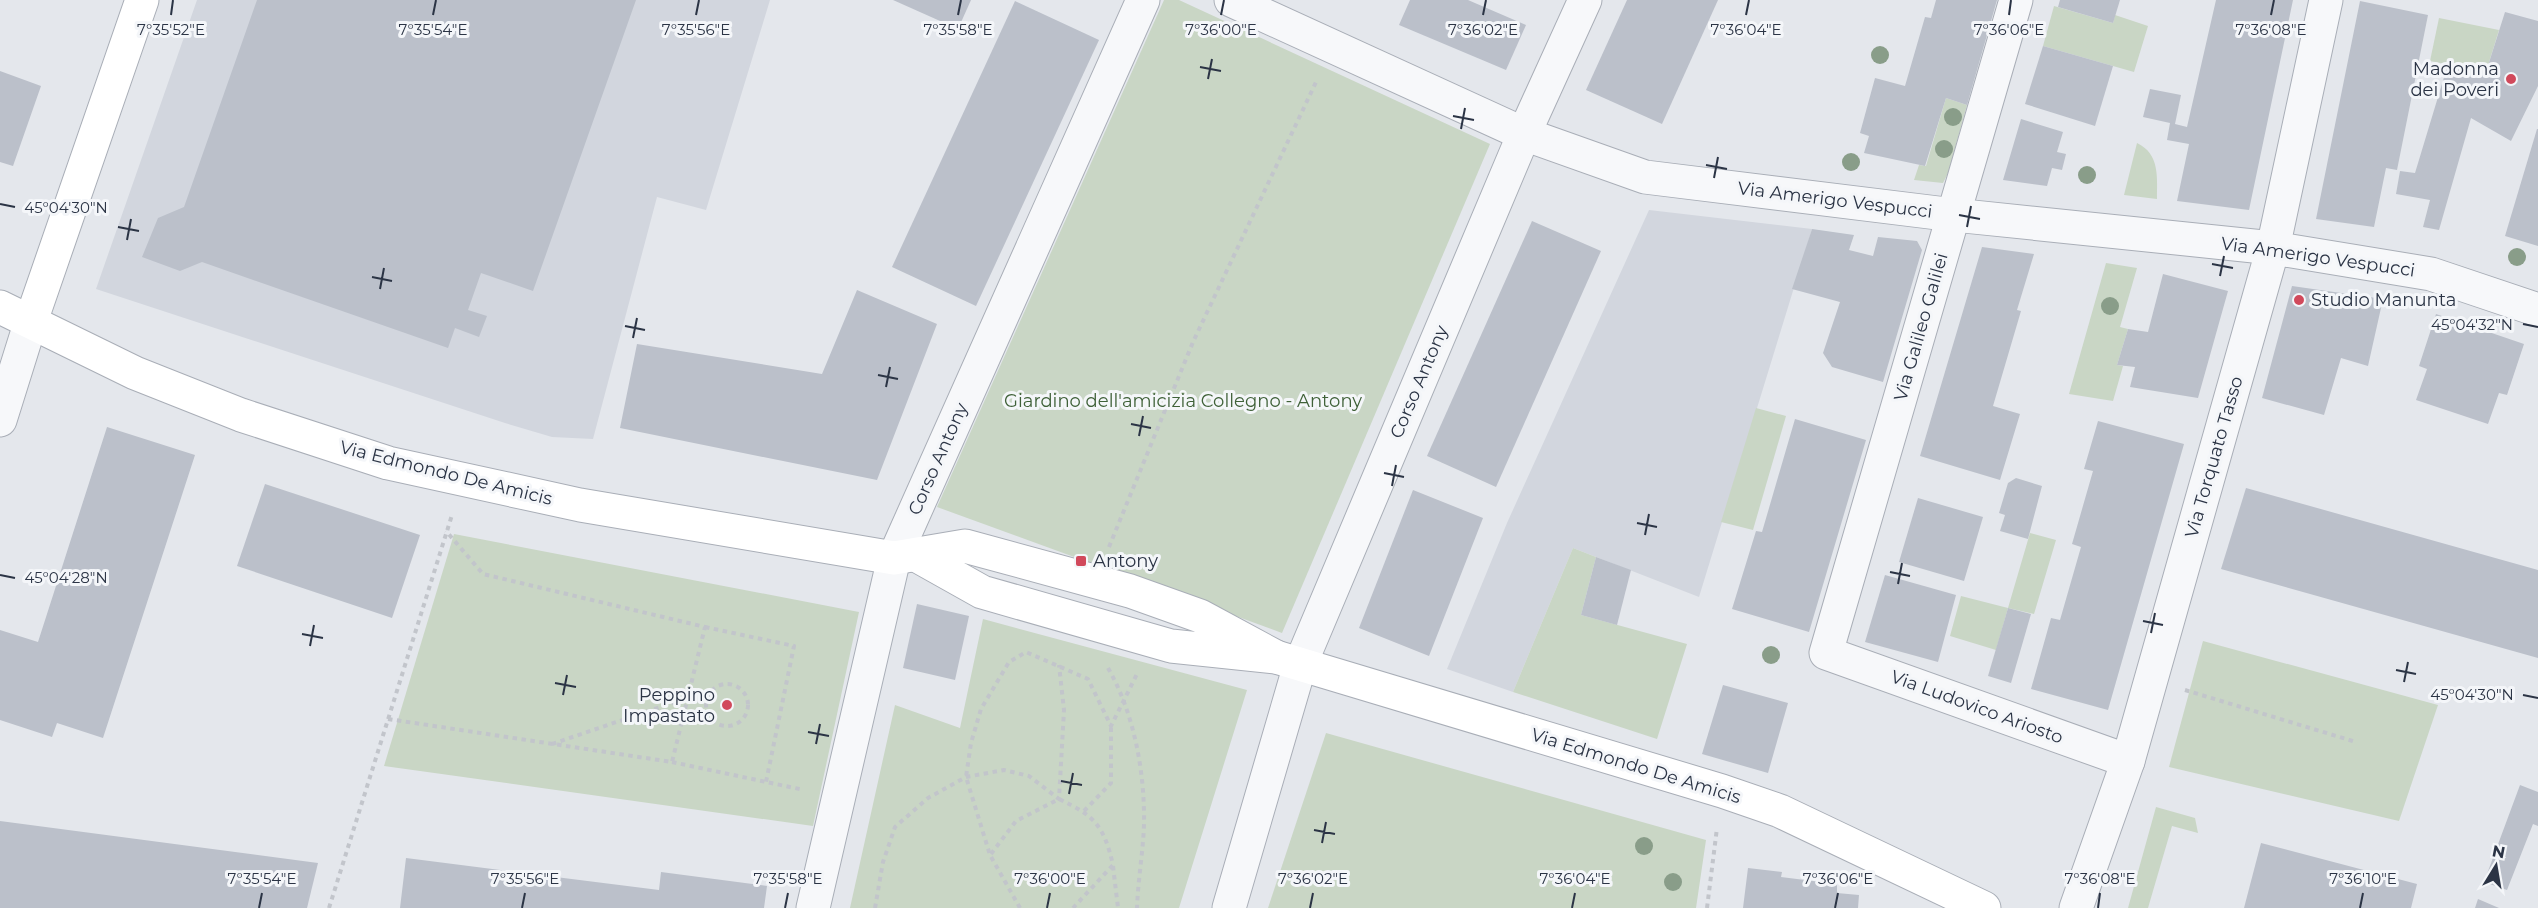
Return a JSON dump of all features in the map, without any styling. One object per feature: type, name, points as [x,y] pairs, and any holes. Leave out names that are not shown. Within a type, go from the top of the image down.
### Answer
[{"type":"street","points":[[0,420],[31,321],[142,0]]},
{"type":"street","name":"Corso Antony","points":[[813,908],[839,798],[905,556],[1143,0]]},
{"type":"street","name":"Via Amerigo Vespucci","points":[[1231,0],[1524,134],[1645,177],[1954,215],[2273,248],[2431,274],[2538,310]]},
{"type":"street","name":"Corso Antony","points":[[1229,908],[1288,661],[1586,0]]},
{"type":"street","name":"Via Galileo Galilei","points":[[1826,653],[2016,0]]},
{"type":"street","name":"Via Torquato Tasso","points":[[2076,908],[2127,761],[2273,248],[2326,0]]},
{"type":"street","name":"Via Edmondo De Amicis","points":[[0,307],[135,373],[241,415],[388,463],[580,505],[905,556],[982,592],[1104,628],[1172,646],[1288,661],[1722,791],[1780,811],[1984,908]]},
{"type":"street","name":"Via Edmondo De Amicis","points":[[905,556],[965,546],[1015,558],[1130,591],[1200,616],[1288,661]]},
{"type":"street","name":"Via Ludovico Ariosto","points":[[1826,653],[2127,761]]},
{"type":"path","points":[[1109,548],[1193,342],[1320,76]]},
{"type":"path","points":[[329,908],[463,480]]},
{"type":"path","points":[[446,531],[483,574],[794,646],[766,782]]},
{"type":"path","points":[[672,762],[705,627]]},
{"type":"path","points":[[1020,908],[990,855],[966,777],[971,743],[981,709],[1009,662],[1026,652],[1059,664],[1088,679],[1112,726]]},
{"type":"path","points":[[1102,658],[1125,702],[1139,765],[1144,824],[1137,908]]},
{"type":"path","points":[[1059,664],[1064,710],[1059,798]]},
{"type":"path","points":[[1084,811],[1111,783],[1112,726],[1138,671]]},
{"type":"path","points":[[2150,680],[2356,742]]},
{"type":"path","points":[[731,684],[743,692],[748,704],[744,717],[732,726],[725,726],[712,721],[705,702],[712,690],[731,684]]},
{"type":"path","points":[[552,744],[687,698],[705,702]]},
{"type":"path","points":[[388,719],[672,762],[839,798]]},
{"type":"path","points":[[875,908],[883,862],[895,827],[928,798],[966,777],[1004,770],[1029,776],[1059,798],[1084,811],[1106,837],[1113,865],[1118,908]]},
{"type":"path","points":[[1707,908],[1722,791]]},
{"type":"path","points":[[990,855],[1016,821],[1059,798]]},
{"type":"path","points":[[1073,908],[1113,865]]},
{"type":"shaded area","points":[[197,0],[770,0],[706,210],[657,197],[593,439],[552,437],[505,423],[96,289]]},
{"type":"shaded area","points":[[1649,210],[1812,229],[1699,597],[1573,548],[1513,692],[1447,669],[1507,523]]},
{"type":"green space","name":"Giardino dell'amicizia Collegno - Antony","points":[[1164,0],[1179,0],[1490,144],[1282,633],[937,507]]},
{"type":"green space","points":[[2054,6],[2113,23],[2115,15],[2148,26],[2134,72],[2043,46]]},
{"type":"green space","points":[[2439,18],[2499,30],[2486,72],[2430,61]]},
{"type":"green space","points":[[1946,98],[1967,105],[1948,173],[1943,183],[1914,180],[1919,165],[1926,166]]},
{"type":"green space","points":[[2137,143],[2150,153],[2156,167],[2157,199],[2124,195]]},
{"type":"green space","points":[[2106,263],[2137,268],[2120,327],[2128,329],[2117,365],[2123,366],[2113,401],[2069,394]]},
{"type":"green space","points":[[1756,408],[1786,416],[1753,530],[1721,522]]},
{"type":"green space","points":[[2030,533],[2056,540],[2034,614],[2008,608]]},
{"type":"green space","points":[[454,534],[859,612],[813,826],[384,766]]},
{"type":"green space","points":[[1573,548],[1596,557],[1581,615],[1687,644],[1657,739],[1513,692]]},
{"type":"green space","points":[[1961,596],[2008,608],[1996,650],[1950,636]]},
{"type":"green space","points":[[983,619],[1247,690],[1179,908],[850,908],[895,705],[960,728]]},
{"type":"green space","points":[[2203,641],[2438,705],[2399,821],[2169,767]]},
{"type":"green space","points":[[1326,733],[1706,840],[1696,908],[1268,908]]},
{"type":"green space","points":[[2156,807],[2195,818],[2198,833],[2172,826],[2148,908],[2128,908]]},
{"type":"building","points":[[257,0],[636,0],[533,291],[481,273],[468,310],[487,316],[479,337],[455,328],[448,348],[202,262],[180,271],[142,257],[158,218],[184,207]]},
{"type":"building","points":[[893,0],[971,0],[958,29]]},
{"type":"building","points":[[1410,0],[1468,0],[1526,25],[1506,70],[1399,25]]},
{"type":"building","points":[[1627,0],[1718,0],[1662,124],[1586,90]]},
{"type":"building","points":[[1936,0],[1997,0],[1967,105],[1946,98],[1925,166],[1864,153],[1869,136],[1860,133],[1875,78],[1905,86],[1925,17],[1931,18]]},
{"type":"building","points":[[2060,0],[2120,0],[2113,23],[2058,7]]},
{"type":"building","points":[[2216,0],[2293,0],[2249,210],[2177,201],[2189,144],[2167,140],[2170,123],[2143,117],[2150,89],[2181,95],[2175,124],[2187,127]]},
{"type":"building","points":[[1015,1],[1099,40],[976,306],[892,267]]},
{"type":"building","points":[[2360,1],[2428,15],[2397,170],[2386,168],[2374,227],[2316,219]]},
{"type":"building","points":[[2505,12],[2538,21],[2538,86],[2511,141],[2471,118],[2439,230],[2423,227],[2430,200],[2396,194],[2400,171],[2415,173],[2448,64],[2486,72]]},
{"type":"building","points":[[2043,46],[2113,66],[2095,126],[2025,104]]},
{"type":"building","points":[[0,71],[41,86],[13,166],[0,162]]},
{"type":"building","points":[[2021,119],[2063,132],[2057,152],[2066,154],[2062,170],[2052,168],[2047,186],[2003,180]]},
{"type":"building","name":"Madonna dei Poveri","points":[[2538,129],[2538,246],[2505,236]]},
{"type":"building","points":[[1532,221],[1601,251],[1496,487],[1427,456]]},
{"type":"building","points":[[1812,229],[1854,235],[1849,250],[1873,256],[1878,237],[1917,241],[1922,250],[1883,382],[1832,367],[1823,353],[1840,302],[1792,289]]},
{"type":"building","points":[[1982,247],[2034,254],[2017,310],[2021,311],[1993,406],[2020,414],[2000,480],[1920,456]]},
{"type":"building","points":[[2163,274],[2228,291],[2198,398],[2130,387],[2135,367],[2117,365],[2128,329],[2148,332]]},
{"type":"building","points":[[2292,286],[2383,299],[2368,366],[2341,358],[2324,415],[2262,398]]},
{"type":"building","points":[[857,290],[937,324],[877,480],[620,428],[637,344],[822,374]]},
{"type":"building","points":[[2436,314],[2524,344],[2507,395],[2499,393],[2488,424],[2416,400],[2427,369],[2419,366]]},
{"type":"building","points":[[1795,419],[1866,440],[1809,632],[1732,609],[1756,531],[1762,532]]},
{"type":"building","points":[[2098,421],[2184,444],[2108,710],[2031,689],[2051,618],[2060,620],[2081,547],[2072,544],[2093,471],[2084,469]]},
{"type":"building","points":[[107,427],[195,455],[103,738],[57,723],[52,737],[0,720],[0,630],[38,642]]},
{"type":"building","points":[[2016,478],[2042,486],[2028,539],[2000,531],[2005,515],[1999,513],[2008,483]]},
{"type":"building","points":[[265,484],[420,535],[392,618],[237,566]]},
{"type":"building","points":[[2246,488],[2538,570],[2538,658],[2221,569]]},
{"type":"building","points":[[1413,490],[1483,518],[1429,656],[1359,628]]},
{"type":"building","points":[[1918,498],[1983,517],[1964,581],[1899,562]]},
{"type":"building","points":[[1596,557],[1631,570],[1617,625],[1581,615]]},
{"type":"building","points":[[1885,575],[1956,595],[1938,662],[1865,642]]},
{"type":"building","points":[[917,604],[969,616],[955,680],[903,668]]},
{"type":"building","points":[[2008,608],[2031,614],[2011,683],[1988,676]]},
{"type":"building","points":[[1723,685],[1788,703],[1768,773],[1702,754]]},
{"type":"building","points":[[2520,785],[2538,792],[2538,826],[2533,824],[2507,890],[2484,882]]},
{"type":"building","points":[[0,821],[318,863],[307,908],[0,908]]},
{"type":"building","points":[[2261,843],[2417,884],[2411,908],[2244,908]]},
{"type":"building","points":[[406,858],[659,890],[661,872],[767,886],[764,908],[400,908]]},
{"type":"building","points":[[1748,868],[1782,872],[1781,877],[1837,884],[1837,893],[1859,895],[1858,908],[1743,908]]},
{"type":"building","points":[[2478,899],[2499,908],[2475,908]]},
{"type":"place","name":"Madonna dei Poveri","points":[[2511,79]]},
{"type":"place","name":"Studio Manunta","points":[[2299,300]]},
{"type":"place","name":"Antony","points":[[1081,561]]},
{"type":"place","name":"Peppino Impastato","points":[[727,705]]}]
